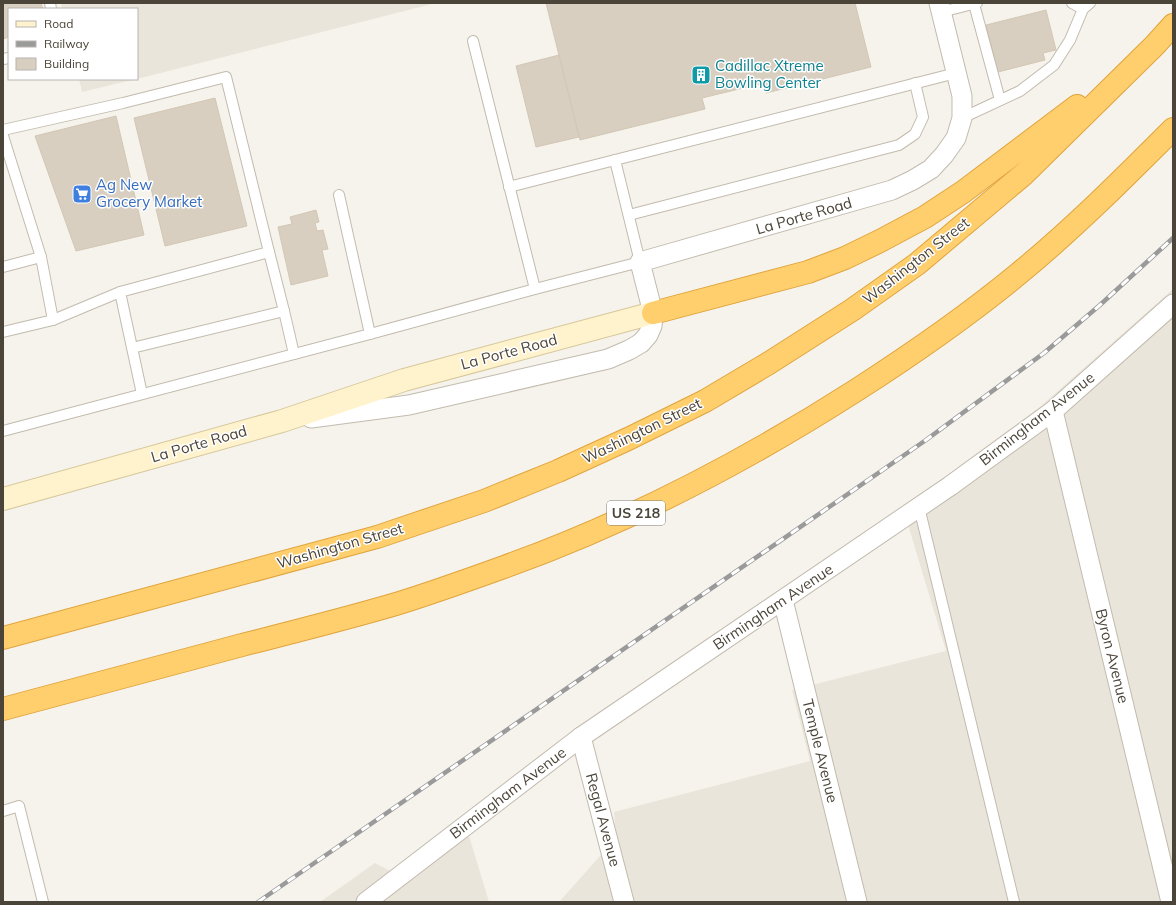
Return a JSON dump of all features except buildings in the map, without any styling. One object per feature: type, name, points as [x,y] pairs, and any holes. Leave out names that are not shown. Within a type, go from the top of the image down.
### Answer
[{"type":"highway","name":"Washington Street","points":[[3,638],[377,537],[484,502],[558,471],[628,439],[705,400],[769,363],[846,314],[917,264],[1024,174],[1155,45],[1173,25]]},
{"type":"highway","points":[[653,313],[808,272],[845,258],[880,241],[964,192],[1155,45]]},
{"type":"highway","name":"US 218","points":[[3,709],[397,604],[506,567],[583,536],[658,503],[807,422],[890,369],[968,314],[1018,274],[1069,230],[1173,129]]},
{"type":"street","points":[[940,8],[962,96],[962,118]]},
{"type":"street","name":"La Porte Road","points":[[640,262],[892,190],[931,169],[944,155],[956,138],[962,118]]},
{"type":"street","points":[[282,421],[410,406],[608,359],[629,350],[641,343],[648,335],[652,326],[653,313],[640,262]]},
{"type":"street","name":"Birmingham Avenue","points":[[366,902],[581,737],[950,486],[1053,410],[1173,304]]},
{"type":"street","name":"La Porte Road","points":[[3,499],[282,421],[404,380],[653,313]]},
{"type":"street","name":"Byron Avenue","points":[[1053,410],[1172,902]]},
{"type":"street","name":"Temple Avenue","points":[[783,600],[857,902]]},
{"type":"street","name":"Regal Avenue","points":[[581,737],[624,902]]},
{"type":"lane","points":[[940,8],[976,3],[1000,100]]},
{"type":"lane","points":[[962,118],[1020,91],[1054,65],[1070,40],[1087,6],[1072,3]]},
{"type":"lane","points":[[473,41],[535,289]]},
{"type":"lane","points":[[509,187],[956,73]]},
{"type":"lane","points":[[3,130],[123,103],[226,77],[294,354]]},
{"type":"lane","points":[[629,215],[899,145],[915,134],[923,117],[916,83]]},
{"type":"lane","points":[[3,136],[41,257],[53,320]]},
{"type":"lane","points":[[3,431],[640,262],[615,160]]},
{"type":"lane","points":[[339,195],[370,334]]},
{"type":"lane","points":[[3,332],[53,320],[120,292],[269,252]]},
{"type":"lane","points":[[3,267],[41,257]]},
{"type":"lane","points":[[120,292],[142,394]]},
{"type":"lane","points":[[132,348],[284,311]]},
{"type":"lane","points":[[919,507],[1014,902]]},
{"type":"lane","points":[[3,811],[19,806],[43,902]]},
{"type":"shaded area","points":[[61,3],[436,3],[138,79],[138,8],[62,8]]},
{"type":"shaded area","points":[[79,80],[132,80],[82,92]]},
{"type":"shaded area","points":[[1173,289],[1173,902],[559,902],[616,838],[614,812],[810,761],[792,690],[946,651],[903,508],[1041,406]]},
{"type":"shaded area","points":[[469,836],[489,902],[320,902],[375,863],[400,876]]},
{"type":"railway","points":[[258,902],[926,440],[1044,353],[1100,305],[1173,238]]},
{"type":"place","name":"Cadillac Xtreme Bowling Center","points":[[701,75]]},
{"type":"place","name":"Ag New Grocery Market","points":[[82,194]]}]
